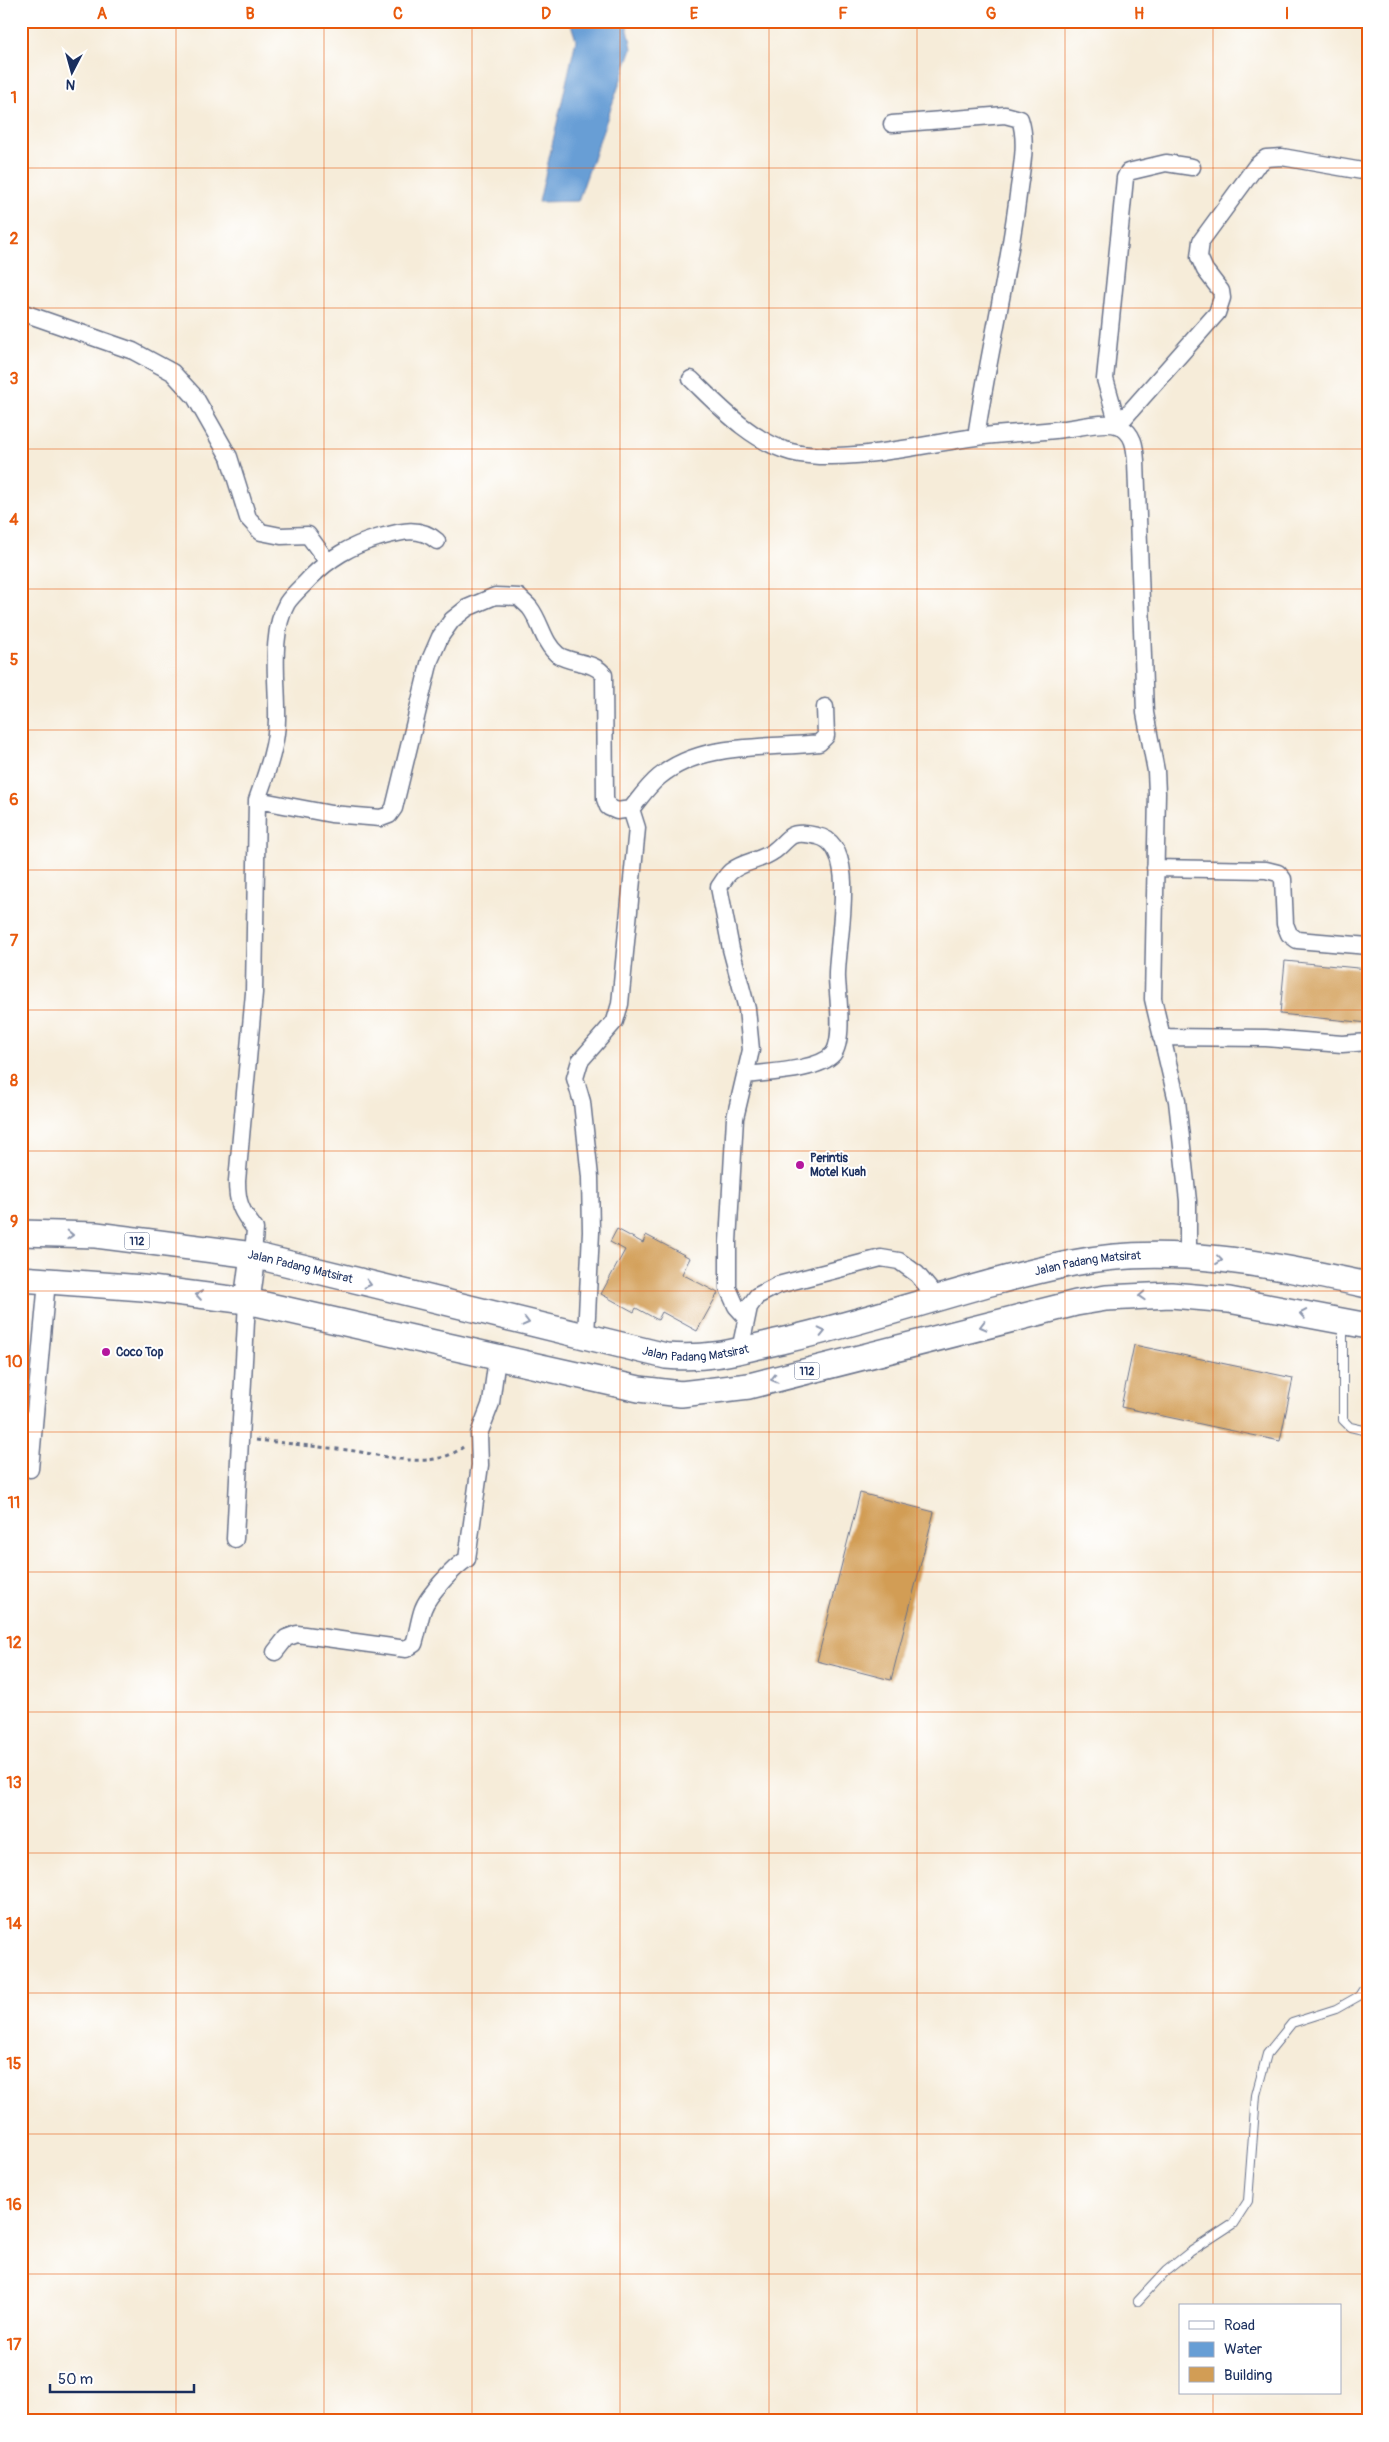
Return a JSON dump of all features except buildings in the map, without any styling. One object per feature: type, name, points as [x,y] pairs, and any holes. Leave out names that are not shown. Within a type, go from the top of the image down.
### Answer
[{"type":"main road","name":"Jalan Padang Matsirat","points":[[21,1233],[96,1236],[253,1256],[666,1356],[716,1356],[830,1330],[937,1298],[1073,1263],[1118,1256],[1188,1256],[1291,1269],[1368,1285]]},
{"type":"main road","points":[[247,1301],[253,1256]]},
{"type":"main road","name":"112","points":[[21,1279],[143,1288],[247,1301],[639,1389],[681,1394],[749,1386],[1076,1303],[1106,1298],[1171,1295],[1229,1300],[1368,1326]]},
{"type":"street","points":[[892,124],[1005,115],[1020,119],[1023,128],[1024,143],[1015,219],[976,437]]},
{"type":"street","points":[[1118,425],[1217,313],[1222,298],[1221,291],[1205,270],[1199,257],[1201,241],[1256,166],[1266,158],[1282,157],[1368,172]]},
{"type":"street","points":[[1118,425],[1105,379],[1125,178],[1128,172],[1166,163],[1192,168]]},
{"type":"street","points":[[21,312],[132,351],[172,372],[195,397],[229,457],[248,518],[261,532],[281,536],[308,535],[327,561]]},
{"type":"street","points":[[691,379],[767,444],[793,452],[835,455],[895,450],[976,437],[1090,425],[1118,425],[1129,433],[1134,445],[1136,462],[1145,713],[1156,770],[1157,793],[1153,999],[1177,1101],[1188,1201],[1188,1256]]},
{"type":"street","points":[[253,1256],[255,1229],[237,1201],[237,1181],[254,992],[257,800],[275,740],[277,720],[275,680],[282,617],[287,603],[327,561],[355,545],[401,531],[420,531],[437,541]]},
{"type":"street","points":[[257,800],[331,814],[381,818],[389,815],[394,808],[430,660],[440,637],[452,620],[468,608],[495,596],[519,597],[530,608],[547,642],[558,654],[601,670],[604,675],[605,799],[608,807],[617,810],[631,809],[658,778],[671,769],[698,756],[745,747],[819,743],[826,736],[825,707]]},
{"type":"street","points":[[586,1336],[591,1232],[590,1177],[582,1102],[575,1078],[580,1061],[615,1021],[620,1004],[637,828],[631,809]]},
{"type":"street","points":[[746,1075],[804,1067],[825,1061],[834,1052],[839,1022],[836,968],[843,890],[841,860],[833,844],[822,837],[807,834],[792,836],[764,858],[731,870],[719,888],[731,949],[748,1009],[750,1050],[734,1125],[728,1288],[736,1306],[746,1317]]},
{"type":"street","points":[[1155,868],[1266,870],[1278,873],[1283,879],[1285,924],[1289,934],[1296,940],[1368,946]]},
{"type":"street","points":[[1161,1037],[1266,1038],[1342,1044],[1368,1042]]},
{"type":"street","points":[[740,1350],[749,1307],[758,1296],[778,1285],[881,1258],[899,1261],[917,1274],[937,1298]]},
{"type":"street","points":[[30,1469],[47,1281]]},
{"type":"street","points":[[235,1540],[247,1301]]},
{"type":"street","points":[[275,1652],[286,1638],[297,1634],[406,1649],[414,1644],[422,1609],[428,1599],[457,1565],[467,1559],[480,1465],[479,1434],[491,1403],[497,1358]]},
{"type":"lane","points":[[1343,1321],[1343,1420],[1350,1427],[1368,1431]]},
{"type":"lane","points":[[1138,2301],[1166,2271],[1190,2252],[1233,2224],[1248,2201],[1256,2095],[1267,2054],[1292,2023],[1336,2009],[1359,1996],[1368,1982]]},
{"type":"path","points":[[240,1438],[351,1451],[386,1458],[420,1460],[451,1456],[479,1434]]},
{"type":"water","points":[[570,21],[626,21],[632,48],[578,201],[539,202],[576,40]]},
{"type":"place","name":"Perintis Motel Kuah","points":[[800,1165]]},
{"type":"place","name":"Coco Top","points":[[106,1352]]}]
